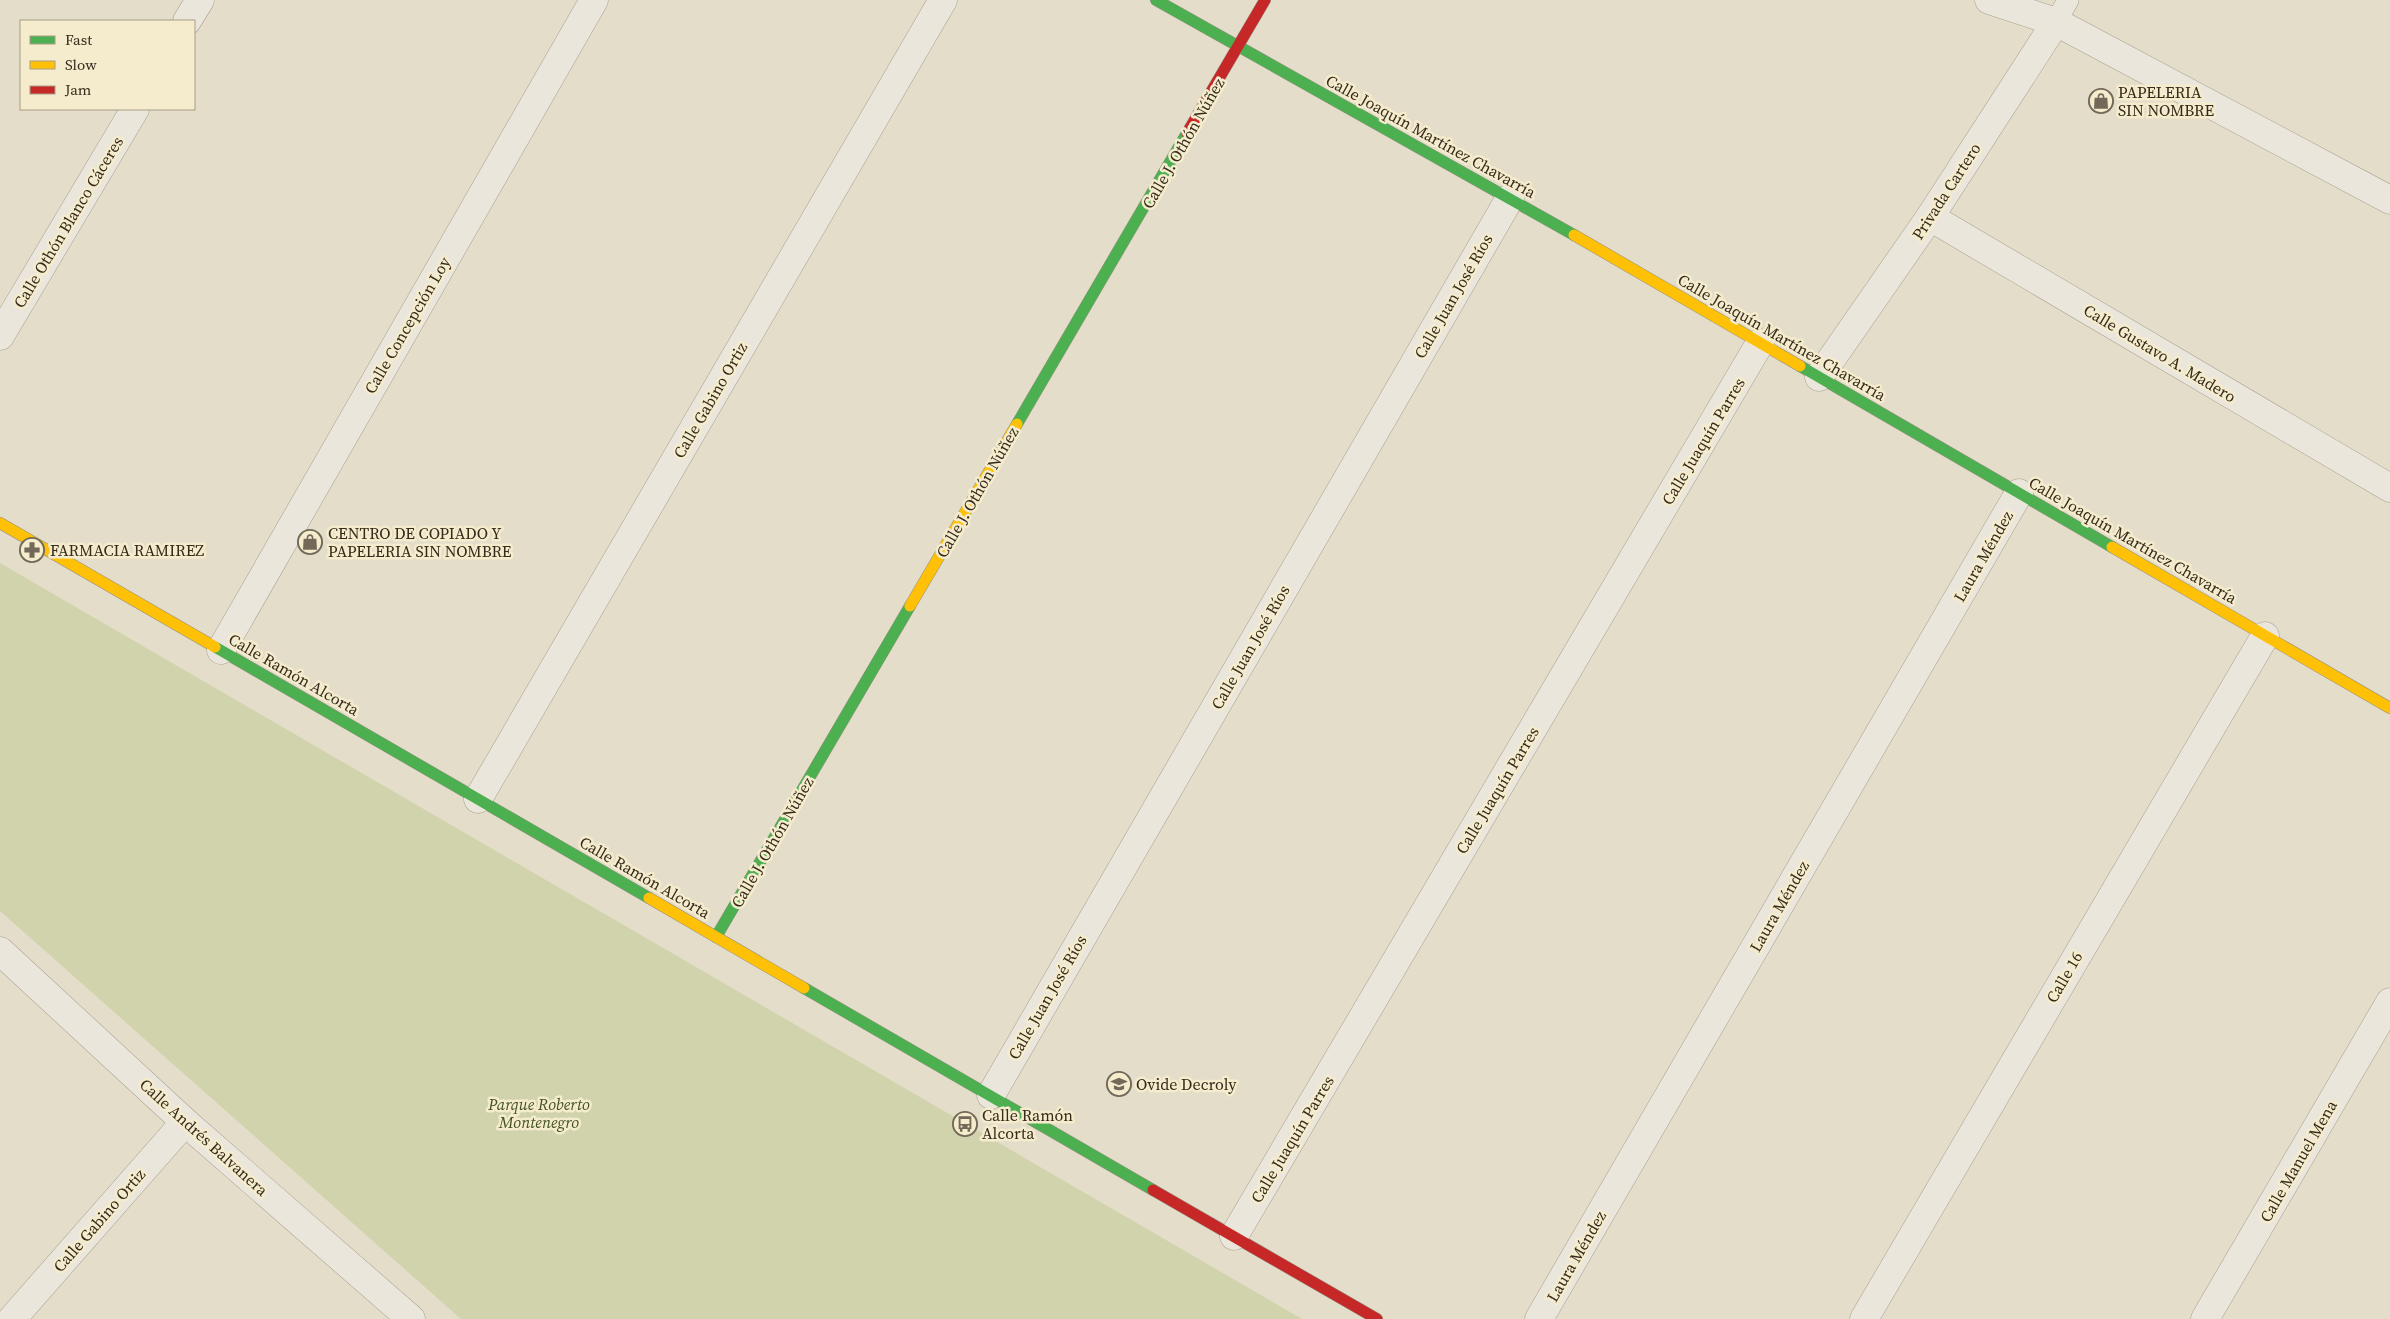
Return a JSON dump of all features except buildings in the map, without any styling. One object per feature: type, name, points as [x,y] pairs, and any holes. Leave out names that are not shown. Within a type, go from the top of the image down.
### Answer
[{"type":"street","points":[[189,20],[200,0]]},
{"type":"street","name":"Calle Concepción Loy","points":[[221,650],[594,0]]},
{"type":"street","name":"Calle Gabino Ortiz","points":[[478,799],[943,0]]},
{"type":"street","name":"Calle Joaquín Martínez Chavarría","points":[[1156,0],[1510,198],[2265,636],[2389,705]]},
{"type":"street","name":"Calle J. Othón Núñez","points":[[716,937],[1239,48],[1265,0]]},
{"type":"street","points":[[1989,0],[2062,11],[2390,200]]},
{"type":"street","name":"Privada Cartero","points":[[1819,377],[1930,217],[2062,11]]},
{"type":"street","name":"Calle Othón Blanco Cáceres","points":[[0,336],[134,110]]},
{"type":"street","name":"Calle Juan José Ríos","points":[[990,1095],[1510,198]]},
{"type":"street","name":"Calle Gustavo A. Madero","points":[[1930,217],[2390,488]]},
{"type":"street","name":"Calle Juaquín Parres","points":[[1234,1236],[1760,343]]},
{"type":"street","name":"Laura Méndez","points":[[1539,1319],[2019,493]]},
{"type":"street","name":"Calle Ramón Alcorta","points":[[0,523],[1377,1319]]},
{"type":"street","name":"Calle 16","points":[[1864,1319],[2265,636]]},
{"type":"street","name":"Calle Andrés Balvanera","points":[[0,951],[397,1315]]},
{"type":"street","name":"Calle Manuel Mena","points":[[2205,1319],[2390,1002]]},
{"type":"street","name":"Calle Gabino Ortiz","points":[[12,1319],[185,1122]]},
{"type":"green space","name":"Parque Roberto Montenegro","points":[[0,563],[1302,1319],[461,1319],[0,911]]},
{"type":"traffic: fast","points":[[1156,0],[1574,235]]},
{"type":"traffic: fast","points":[[1017,424],[1187,133]]},
{"type":"traffic: fast","points":[[1800,366],[2112,547]]},
{"type":"traffic: fast","points":[[716,937],[910,606]]},
{"type":"traffic: fast","points":[[215,647],[649,898]]},
{"type":"traffic: fast","points":[[804,988],[1153,1190]]},
{"type":"traffic: slow","points":[[1574,235],[1800,366]]},
{"type":"traffic: slow","points":[[910,606],[1017,424]]},
{"type":"traffic: slow","points":[[0,523],[215,647]]},
{"type":"traffic: slow","points":[[2112,547],[2390,708]]},
{"type":"traffic: slow","points":[[649,898],[804,988]]},
{"type":"traffic: jam","points":[[1187,133],[1265,0]]},
{"type":"traffic: jam","points":[[1153,1190],[1377,1319]]},
{"type":"place","name":"PAPELERIA SIN NOMBRE","points":[[2101,101]]},
{"type":"place","name":"CENTRO DE COPIADO Y PAPELERIA SIN NOMBRE","points":[[310,542]]},
{"type":"place","name":"FARMACIA RAMIREZ","points":[[32,550]]},
{"type":"place","name":"Ovide Decroly","points":[[1119,1084]]},
{"type":"place","name":"Calle Ramón Alcorta","points":[[965,1124]]}]
